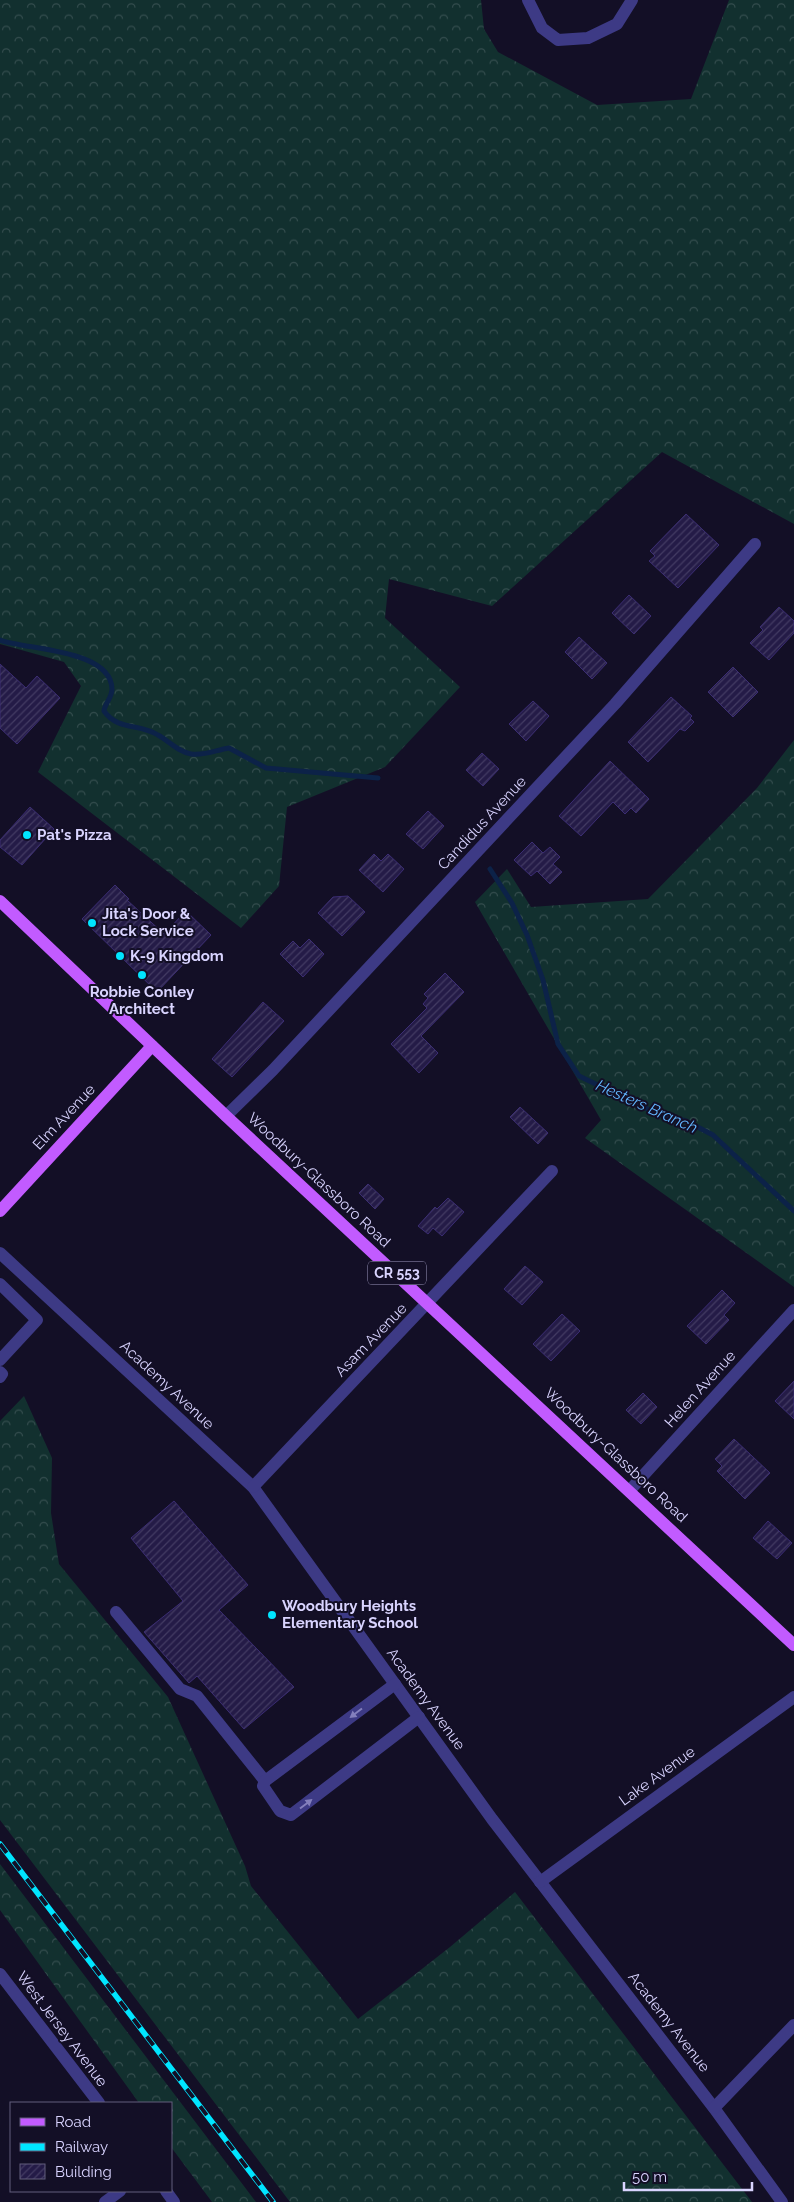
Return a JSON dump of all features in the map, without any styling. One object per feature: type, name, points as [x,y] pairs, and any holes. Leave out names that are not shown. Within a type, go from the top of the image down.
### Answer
[{"type":"main road","name":"Woodbury-Glassboro Road","points":[[0,901],[226,1116],[794,1644]]},
{"type":"main road","name":"Elm Avenue","points":[[0,1211],[152,1046]]},
{"type":"street","points":[[528,0],[542,28],[558,40],[588,38],[617,24],[632,0]]},
{"type":"street","name":"Candidus Avenue","points":[[226,1116],[280,1063],[602,718],[755,544]]},
{"type":"street","name":"Asam Avenue","points":[[253,1487],[552,1171]]},
{"type":"street","name":"Academy Avenue","points":[[0,1253],[253,1487],[540,1882],[714,2108],[782,2202]]},
{"type":"street","points":[[0,1284],[37,1320],[0,1360]]},
{"type":"street","name":"Helen Avenue","points":[[630,1490],[794,1310]]},
{"type":"street","points":[[0,1372],[2,1374],[0,1377]]},
{"type":"street","points":[[116,1612],[180,1689],[197,1696],[265,1781]]},
{"type":"street","points":[[396,1684],[265,1781],[263,1786],[280,1811],[291,1815],[419,1717]]},
{"type":"street","name":"Lake Avenue","points":[[540,1882],[794,1697]]},
{"type":"street","name":"West Jersey Avenue","points":[[0,1974],[98,2102]]},
{"type":"street","points":[[714,2108],[794,2025]]},
{"type":"street","points":[[105,2202],[119,2192]]},
{"type":"green space","points":[[0,0],[481,0],[484,29],[498,52],[597,105],[691,99],[729,0],[794,0],[794,524],[662,452],[492,606],[389,579],[385,618],[460,687],[385,767],[287,807],[279,886],[241,928],[38,772],[81,686],[64,662],[0,644]]},
{"type":"green space","points":[[794,740],[794,1287],[585,1138],[601,1120],[475,902],[507,869],[531,907],[648,899],[757,788]]},
{"type":"green space","points":[[24,1396],[52,1458],[51,1513],[59,1564],[168,1697],[245,1866],[251,1886],[358,2019],[450,1947],[515,1892],[752,2202],[290,2202],[0,1820],[0,1421]]},
{"type":"green space","points":[[0,1864],[256,2202],[212,2202],[172,2148],[172,2102],[138,2102],[0,1910]]},
{"type":"building","points":[[686,514],[719,545],[678,588],[649,561],[655,556],[650,551]]},
{"type":"building","points":[[629,595],[651,616],[634,634],[612,613]]},
{"type":"building","points":[[779,607],[794,621],[794,633],[769,660],[750,643],[763,630],[760,627]]},
{"type":"building","points":[[579,637],[607,663],[592,679],[565,652]]},
{"type":"building","points":[[0,664],[26,688],[37,676],[60,698],[17,744],[0,728]]},
{"type":"building","points":[[733,667],[758,692],[733,717],[708,692]]},
{"type":"building","points":[[671,697],[692,716],[690,718],[694,722],[685,731],[680,729],[648,762],[628,742]]},
{"type":"building","points":[[533,701],[549,716],[526,741],[509,724]]},
{"type":"building","points":[[482,753],[499,769],[483,786],[466,770]]},
{"type":"building","points":[[610,761],[649,799],[636,813],[631,808],[625,814],[613,802],[581,836],[559,816]]},
{"type":"building","name":"Pat's Pizza","points":[[30,807],[54,829],[22,865],[0,847],[0,840]]},
{"type":"building","points":[[428,811],[444,826],[423,849],[406,834]]},
{"type":"building","points":[[532,842],[543,853],[550,847],[560,857],[553,864],[562,872],[550,884],[537,871],[531,876],[514,860]]},
{"type":"building","points":[[374,854],[381,861],[388,854],[404,869],[383,892],[359,870]]},
{"type":"building","points":[[115,885],[129,899],[127,900],[164,934],[186,911],[211,935],[157,992],[82,919]]},
{"type":"building","points":[[348,896],[365,912],[342,936],[318,913],[333,897]]},
{"type":"building","points":[[309,939],[324,954],[303,977],[280,954],[293,941],[300,948]]},
{"type":"building","points":[[445,973],[464,992],[421,1036],[438,1053],[419,1073],[391,1044],[427,1008],[423,1004],[428,998],[424,994]]},
{"type":"building","points":[[263,1002],[284,1021],[232,1077],[212,1059]]},
{"type":"building","points":[[520,1107],[548,1133],[538,1144],[510,1117]]},
{"type":"building","points":[[368,1184],[384,1199],[375,1209],[359,1193]]},
{"type":"building","points":[[448,1198],[464,1212],[442,1236],[433,1228],[428,1234],[418,1226],[435,1207],[437,1209]]},
{"type":"building","points":[[525,1266],[543,1282],[522,1305],[504,1289]]},
{"type":"building","points":[[722,1290],[735,1303],[724,1315],[729,1320],[706,1344],[687,1326]]},
{"type":"building","points":[[562,1314],[580,1331],[551,1361],[533,1344]]},
{"type":"building","points":[[794,1381],[794,1419],[775,1401]]},
{"type":"building","points":[[643,1393],[657,1407],[641,1424],[626,1410]]},
{"type":"building","points":[[734,1439],[770,1473],[745,1499],[717,1471],[722,1466],[715,1459]]},
{"type":"building","points":[[174,1501],[248,1585],[219,1610],[294,1687],[244,1729],[197,1676],[189,1683],[144,1632],[183,1601],[131,1538]]},
{"type":"building","points":[[768,1521],[792,1543],[777,1559],[753,1538]]},
{"type":"waterway","name":"Hesters Branch","points":[[0,640],[66,653],[98,666],[108,676],[112,689],[104,711],[110,717],[122,724],[151,731],[186,753],[201,754],[229,748],[266,768],[378,778]]},
{"type":"waterway","name":"Hesters Branch","points":[[490,869],[512,903],[527,935],[543,980],[558,1044],[579,1076],[656,1113],[686,1121],[713,1135],[794,1211]]},
{"type":"railway","points":[[0,1844],[273,2202]]},
{"type":"place","name":"Pat's Pizza","points":[[27,835]]},
{"type":"place","name":"Jita's Door & Lock Service","points":[[92,923]]},
{"type":"place","name":"K-9 Kingdom","points":[[120,956]]},
{"type":"place","name":"Robbie Conley Architect","points":[[142,975]]},
{"type":"place","name":"Woodbury Heights Elementary School","points":[[272,1615]]}]
